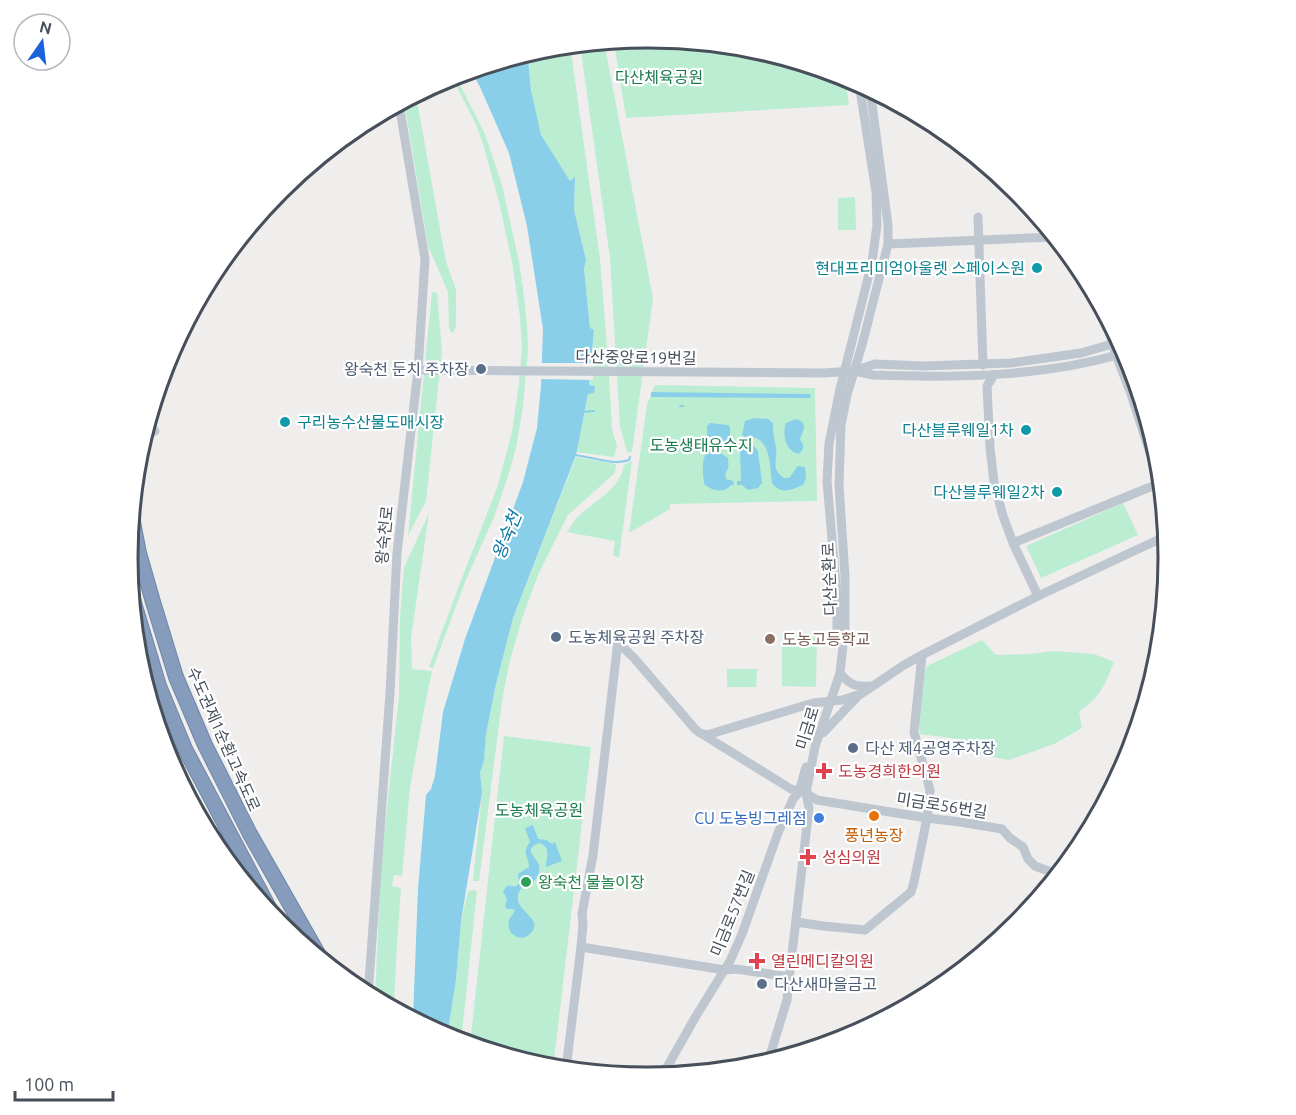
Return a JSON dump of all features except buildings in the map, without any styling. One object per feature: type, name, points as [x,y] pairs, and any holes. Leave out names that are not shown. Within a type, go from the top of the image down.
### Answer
[{"type":"highway","name":"수도권제1순환고속도로","points":[[138,550],[176,677],[205,745],[250,834],[309,938]]},
{"type":"highway","points":[[146,642],[159,686],[185,749],[255,881]]},
{"type":"street","name":"다산순환로","points":[[831,701],[840,673],[845,627],[839,436],[877,225],[876,192],[861,95]]},
{"type":"street","name":"다산순환로","points":[[831,701],[838,620],[828,504],[828,460],[833,417],[888,244],[888,225],[871,100]]},
{"type":"street","name":"왕숙천로","points":[[369,984],[390,693],[397,552],[421,370],[424,259],[400,112]]},
{"type":"street","points":[[978,217],[983,365]]},
{"type":"street","points":[[888,244],[1044,238]]},
{"type":"street","name":"다산중앙로19번길","points":[[421,370],[823,373],[849,371],[875,364],[923,366],[1011,363],[1081,353],[1111,345]]},
{"type":"street","name":"다산중앙로19번길","points":[[849,371],[873,375],[980,376],[1033,372],[1115,355]]},
{"type":"street","points":[[987,386],[994,375]]},
{"type":"street","points":[[980,376],[987,386],[994,482],[1013,543],[1038,596]]},
{"type":"street","points":[[1013,543],[1153,488]]},
{"type":"street","name":"미금로","points":[[771,1052],[787,1000],[809,808],[799,795],[831,701],[861,694],[922,655],[1038,596],[1157,540]]},
{"type":"street","name":"미금로56번길","points":[[610,635],[634,658],[695,729],[799,795],[817,800],[1002,830],[1023,847],[1028,859],[1035,866],[1049,871]]},
{"type":"street","points":[[567,1060],[581,947],[582,914],[593,855],[618,641]]},
{"type":"street","points":[[795,922],[865,930],[911,892],[927,818],[930,790],[914,732],[922,655]]},
{"type":"street","points":[[615,665],[634,658]]},
{"type":"street","points":[[840,673],[844,679],[857,687],[872,686]]},
{"type":"street","points":[[817,743],[830,725],[861,694]]},
{"type":"street","points":[[702,734],[707,735],[813,703],[831,701]]},
{"type":"street","name":"미금로57번길","points":[[667,1066],[730,961],[778,833],[799,795]]},
{"type":"street","points":[[581,947],[725,970],[736,969],[790,977]]},
{"type":"green space","name":"다산체육공원","points":[[648,48],[715,52],[780,65],[847,89],[849,105],[626,118],[615,49]]},
{"type":"green space","points":[[606,50],[653,298],[632,452],[627,452],[620,426],[610,258],[581,52]]},
{"type":"green space","points":[[572,54],[600,259],[612,429],[617,446],[614,457],[576,452],[588,394],[595,386],[589,385],[594,331],[590,328],[584,269],[586,260],[574,210],[575,178],[570,181],[542,137],[530,82],[529,62]]},
{"type":"green space","points":[[460,84],[485,134],[502,185],[519,262],[528,351],[523,406],[516,448],[508,476],[494,517],[465,582],[433,668],[429,667],[497,488],[512,432],[522,348],[513,267],[500,206],[476,124],[456,86]]},
{"type":"green space","points":[[418,104],[446,262],[456,289],[456,327],[453,333],[449,326],[448,292],[428,246],[405,110]]},
{"type":"green space","points":[[855,197],[856,230],[838,230],[838,198]]},
{"type":"green space","points":[[432,292],[437,293],[442,351],[426,501],[408,536]]},
{"type":"green space","name":"도농생태유수지","points":[[655,385],[815,388],[817,501],[670,504],[670,509],[629,533],[647,405]]},
{"type":"green space","points":[[576,457],[616,464],[615,473],[568,515],[538,575],[522,619],[509,664],[502,701],[479,881],[473,881],[482,793],[480,772],[484,761],[486,734],[496,684],[513,618]]},
{"type":"green space","points":[[632,461],[619,557],[613,556],[615,541],[567,532],[575,520],[611,489],[617,482],[624,465]]},
{"type":"green space","points":[[1123,503],[1138,535],[1041,578],[1026,546]]},
{"type":"green space","points":[[429,513],[411,638],[412,669],[432,671],[410,788],[402,876],[394,875],[392,886],[401,888],[394,1000],[376,988],[381,864],[399,696],[400,616],[404,568]]},
{"type":"green space","points":[[782,633],[817,633],[816,687],[782,686]]},
{"type":"green space","points":[[982,640],[996,655],[1054,651],[1094,654],[1114,662],[1097,695],[1079,711],[1082,728],[1054,744],[1009,760],[972,753],[973,741],[920,734],[919,700],[927,666]]},
{"type":"green space","points":[[727,669],[757,669],[756,687],[727,687]]},
{"type":"green space","name":"도농체육공원","points":[[504,736],[591,747],[554,1058],[516,1050],[471,1035]]},
{"type":"green space","points":[[468,891],[477,891],[462,1032],[449,1026],[456,980],[461,921]]},
{"type":"water","name":"왕숙천","points":[[528,62],[531,90],[541,135],[570,181],[575,177],[574,210],[586,260],[584,269],[590,328],[594,330],[589,385],[595,386],[594,393],[588,394],[576,455],[513,618],[496,684],[486,734],[484,761],[480,772],[482,793],[461,921],[456,980],[449,1026],[413,1009],[418,889],[426,795],[431,789],[435,776],[443,712],[465,639],[523,482],[537,428],[543,329],[527,226],[509,153],[475,78]]},
{"type":"water","points":[[651,392],[810,394],[811,398],[651,397]]},
{"type":"water","points":[[754,418],[768,419],[773,423],[777,471],[784,478],[789,478],[798,466],[805,467],[806,478],[803,485],[783,490],[772,483],[770,463],[763,443],[758,439],[746,438],[742,435],[745,421]]},
{"type":"water","points":[[796,419],[804,425],[800,440],[803,448],[798,454],[787,445],[784,432],[786,423]]},
{"type":"water","points":[[710,423],[730,427],[730,438],[720,447],[716,445],[717,441],[707,436],[707,426]]},
{"type":"water","points":[[746,441],[751,441],[750,444],[758,451],[762,483],[758,488],[748,490],[742,485],[737,485],[737,481],[741,481],[740,450]]},
{"type":"water","points":[[715,448],[728,458],[725,477],[733,481],[734,485],[725,490],[714,490],[704,484],[704,459],[707,451]]},
{"type":"water","name":"왕숙천 물놀이장","points":[[533,825],[538,839],[552,844],[555,842],[562,861],[546,867],[546,847],[539,843],[532,847],[531,852],[539,865],[539,873],[534,881],[523,886],[518,899],[519,904],[534,923],[534,927],[531,933],[523,938],[514,935],[509,928],[508,923],[515,911],[505,907],[507,899],[503,891],[507,886],[518,885],[518,874],[529,867],[526,852],[530,842],[525,828]]},
{"type":"pier","points":[[539,363],[594,363],[593,380],[538,379]]},
{"type":"waterway","points":[[582,412],[594,411]]},
{"type":"waterway","points":[[573,455],[616,462],[629,460],[630,457]]},
{"type":"place","name":"현대프리미엄아울렛 스페이스원","points":[[1037,268]]},
{"type":"place","name":"왕숙천 둔치 주차장","points":[[481,369]]},
{"type":"place","name":"구리농수산물도매시장","points":[[285,422]]},
{"type":"place","name":"다산블루웨일1차","points":[[1026,430]]},
{"type":"place","name":"다산블루웨일2차","points":[[1057,492]]},
{"type":"place","name":"도농체육공원 주차장","points":[[556,637]]},
{"type":"place","name":"도농고등학교","points":[[770,639]]},
{"type":"place","name":"다산 제4공영주차장","points":[[853,748]]},
{"type":"place","name":"도농경희한의원","points":[[824,771]]},
{"type":"place","name":"풍년농장","points":[[874,816]]},
{"type":"place","name":"CU 도농빙그레점","points":[[819,818]]},
{"type":"place","name":"성심의원","points":[[808,857]]},
{"type":"place","name":"왕숙천 물놀이장","points":[[526,882]]},
{"type":"place","name":"열린메디칼의원","points":[[757,961]]},
{"type":"place","name":"다산새마을금고","points":[[762,984]]}]
